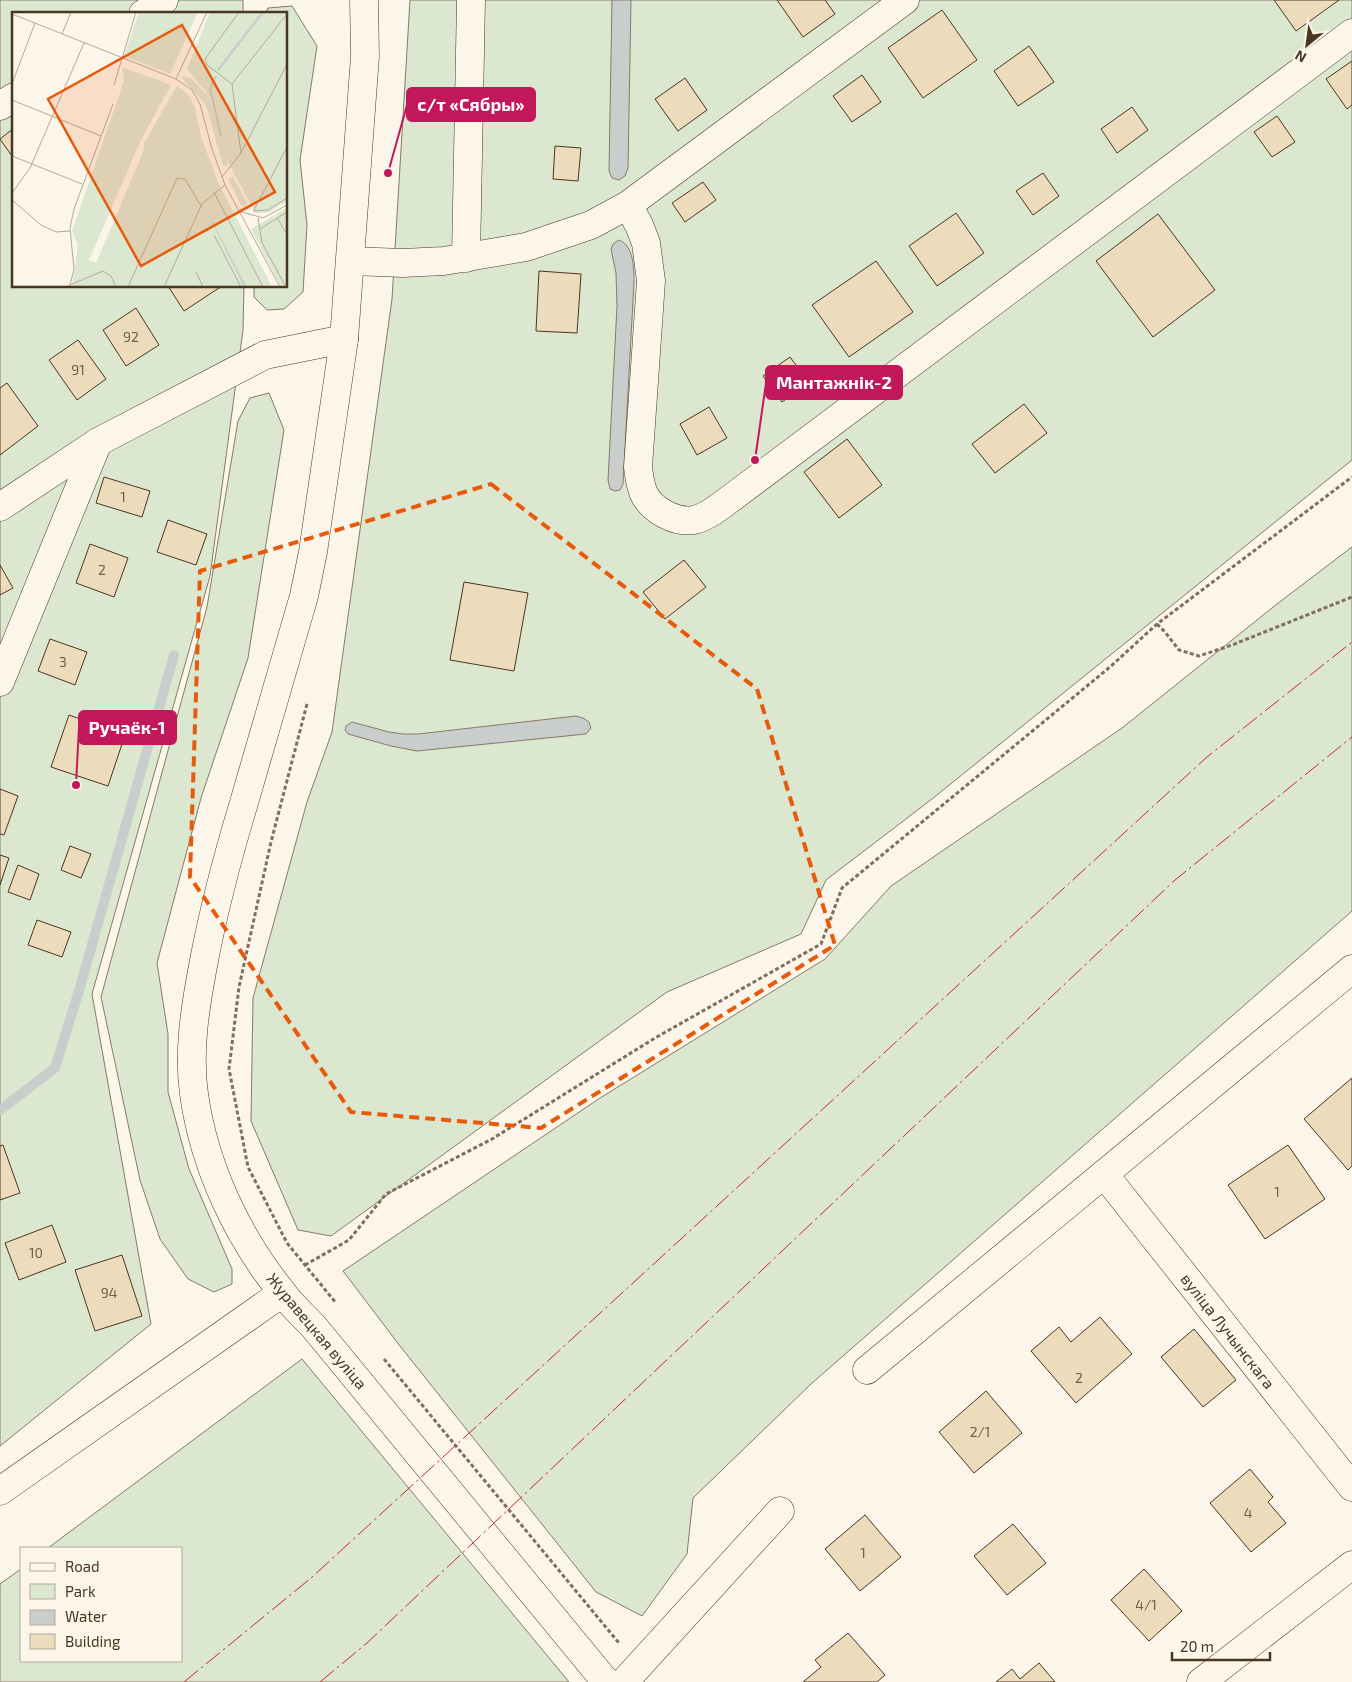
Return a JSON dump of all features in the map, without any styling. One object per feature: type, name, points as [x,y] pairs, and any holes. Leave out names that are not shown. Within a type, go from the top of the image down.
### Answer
[{"type":"street","points":[[146,12],[164,0]]},
{"type":"street","points":[[466,258],[470,0]]},
{"type":"street","points":[[351,261],[424,263],[466,258],[526,247],[591,225],[628,205],[904,0]]},
{"type":"street","name":"Журавецкая вуліца","points":[[360,6],[365,56],[351,261],[344,339],[313,552],[304,596],[229,854],[211,924],[198,993],[192,1049],[194,1094],[202,1134],[214,1170],[240,1233],[282,1293],[314,1327],[606,1682]]},
{"type":"street","points":[[628,205],[646,242],[651,281],[638,467],[640,482],[645,495],[659,510],[679,519],[694,520],[722,506],[1352,33]]},
{"type":"street","points":[[0,106],[12,98]]},
{"type":"street","points":[[0,507],[98,442],[265,355],[344,339]]},
{"type":"street","points":[[0,682],[98,442]]},
{"type":"street","points":[[867,1370],[1352,969]]},
{"type":"street","name":"вуліца Лучынскага","points":[[1104,1174],[1352,1487]]},
{"type":"street","points":[[0,1491],[282,1293]]},
{"type":"street","points":[[631,1674],[780,1510]]},
{"type":"street","points":[[1201,1682],[1352,1565]]},
{"type":"path","points":[[305,1265],[349,1240],[386,1194],[492,1140],[655,1038],[821,944],[842,888],[1110,668],[1157,624],[1352,477]]},
{"type":"path","points":[[1157,624],[1179,650],[1199,656],[1232,645],[1352,597]]},
{"type":"path","points":[[309,697],[272,842],[239,987],[230,1069],[248,1167],[287,1243],[343,1310]]},
{"type":"path","points":[[380,1356],[631,1674]]},
{"type":"highlighted area","points":[[491,484],[757,689],[835,945],[541,1128],[351,1112],[190,877],[200,571]]},
{"type":"green space","points":[[0,0],[243,0],[243,12],[12,12],[12,288],[244,288],[243,330],[210,576],[92,994],[151,1324],[0,1446]]},
{"type":"green space","points":[[410,0],[1352,0],[1352,460],[932,799],[826,880],[801,934],[667,992],[331,1236],[298,1230],[251,1121],[253,998],[307,802],[332,732],[392,299]]},
{"type":"green space","points":[[292,6],[317,46],[300,160],[307,225],[303,292],[284,309],[267,310],[254,297],[254,288],[288,288],[288,12],[266,12],[268,8]]},
{"type":"green space","points":[[269,393],[284,430],[248,658],[201,798],[157,963],[168,1034],[168,1092],[189,1169],[232,1269],[232,1284],[214,1292],[188,1279],[160,1239],[140,1180],[101,997],[207,607],[238,421],[250,398]]},
{"type":"green space","points":[[1352,547],[1352,911],[811,1384],[693,1498],[687,1554],[642,1616],[596,1592],[400,1346],[343,1271],[600,1098],[825,959],[891,886],[1122,728],[1277,604]]},
{"type":"green space","points":[[302,1359],[569,1682],[0,1682],[0,1584],[20,1570],[20,1662],[182,1662],[182,1547],[49,1547]]},
{"type":"water","points":[[612,0],[631,0],[628,168],[625,176],[619,180],[612,178],[609,171]]},
{"type":"water","points":[[619,240],[628,247],[630,252],[634,282],[623,484],[620,490],[615,491],[610,489],[608,480],[617,306],[616,273],[611,249],[613,244]]},
{"type":"water","points":[[576,716],[589,722],[591,728],[586,734],[417,751],[348,734],[345,730],[346,726],[352,722],[389,732],[418,734]]},
{"type":"building","points":[[777,0],[825,0],[835,14],[803,37]]},
{"type":"building","points":[[1274,0],[1339,0],[1296,31]]},
{"type":"building","points":[[942,10],[977,60],[923,98],[888,48]]},
{"type":"building","points":[[1029,46],[1054,82],[1018,106],[994,71]]},
{"type":"building","points":[[1352,61],[1352,105],[1347,109],[1326,79]]},
{"type":"building","points":[[862,75],[881,102],[852,122],[833,96]]},
{"type":"building","points":[[685,78],[707,110],[678,131],[655,99]]},
{"type":"building","points":[[1132,107],[1148,130],[1117,153],[1101,129]]},
{"type":"building","points":[[1277,116],[1295,142],[1272,157],[1254,132]]},
{"type":"building","points":[[12,130],[12,156],[0,139]]},
{"type":"building","points":[[555,146],[581,148],[578,181],[553,179]]},
{"type":"building","points":[[1043,173],[1059,196],[1033,215],[1016,191]]},
{"type":"building","points":[[703,182],[716,200],[685,222],[672,203]]},
{"type":"building","points":[[956,213],[984,253],[937,286],[909,246]]},
{"type":"building","points":[[1158,214],[1215,290],[1153,337],[1096,261]]},
{"type":"building","points":[[876,261],[913,312],[849,357],[812,305]]},
{"type":"building","points":[[539,271],[581,274],[577,333],[536,331]]},
{"type":"building","points":[[169,288],[219,288],[184,311]]},
{"type":"building","points":[[136,308],[159,345],[126,366],[103,330]]},
{"type":"building","points":[[78,340],[106,379],[77,400],[49,360]]},
{"type":"building","points":[[790,357],[809,383],[782,402],[763,376]]},
{"type":"building","points":[[7,383],[38,426],[0,455],[0,388]]},
{"type":"building","points":[[1024,404],[1047,433],[995,473],[972,444]]},
{"type":"building","points":[[709,407],[727,438],[697,455],[680,424]]},
{"type":"building","points":[[847,439],[882,485],[839,518],[804,472]]},
{"type":"building","points":[[104,477],[150,491],[142,517],[96,503]]},
{"type":"building","points":[[168,520],[207,534],[196,565],[157,552]]},
{"type":"building","points":[[90,544],[128,558],[114,597],[76,583]]},
{"type":"building","points":[[684,560],[706,587],[665,619],[643,592]]},
{"type":"building","points":[[0,565],[13,588],[0,595]]},
{"type":"building","points":[[464,582],[528,593],[514,671],[450,660]]},
{"type":"building","points":[[50,639],[87,652],[75,685],[38,671]]},
{"type":"building","points":[[69,715],[125,735],[108,786],[51,767]]},
{"type":"building","points":[[0,789],[18,796],[4,835],[0,834]]},
{"type":"building","points":[[70,846],[91,854],[81,878],[61,870]]},
{"type":"building","points":[[0,855],[9,858],[0,885]]},
{"type":"building","points":[[18,865],[39,874],[30,900],[8,892]]},
{"type":"building","points":[[37,920],[71,932],[62,957],[28,945]]},
{"type":"building","points":[[1352,1078],[1352,1166],[1348,1170],[1304,1119]]},
{"type":"building","points":[[3,1145],[20,1193],[0,1200],[0,1146]]},
{"type":"building","points":[[1288,1145],[1325,1199],[1265,1239],[1228,1185]]},
{"type":"building","points":[[52,1225],[66,1262],[19,1280],[5,1243]]},
{"type":"building","points":[[122,1255],[142,1316],[95,1331],[75,1270]]},
{"type":"building","points":[[1100,1317],[1132,1354],[1076,1403],[1031,1351],[1059,1327],[1071,1342]]},
{"type":"building","points":[[1194,1329],[1236,1380],[1203,1407],[1161,1357]]},
{"type":"building","points":[[986,1391],[1022,1433],[974,1473],[939,1432]]},
{"type":"building","points":[[1250,1469],[1273,1497],[1268,1502],[1286,1523],[1251,1552],[1210,1503]]},
{"type":"building","points":[[865,1515],[901,1557],[860,1591],[825,1549]]},
{"type":"building","points":[[1013,1524],[1046,1563],[1007,1595],[974,1556]]},
{"type":"building","points":[[1144,1569],[1182,1611],[1149,1641],[1111,1600]]},
{"type":"building","points":[[848,1633],[885,1675],[877,1682],[803,1682],[821,1667],[815,1660]]},
{"type":"building","points":[[1039,1663],[1055,1682],[996,1682],[1012,1669],[1020,1679]]},
{"type":"waterway","points":[[0,1110],[55,1068],[78,994],[174,655]]},
{"type":"power","points":[[184,1682],[311,1578],[1207,757],[1352,642]]},
{"type":"power","points":[[320,1682],[367,1643],[1175,880],[1352,737]]},
{"type":"place","name":"с/т «Сябры»","points":[[388,173]]},
{"type":"place","name":"Мантажнік-2","points":[[755,460]]},
{"type":"place","name":"Ручаёк-1","points":[[76,785]]}]
